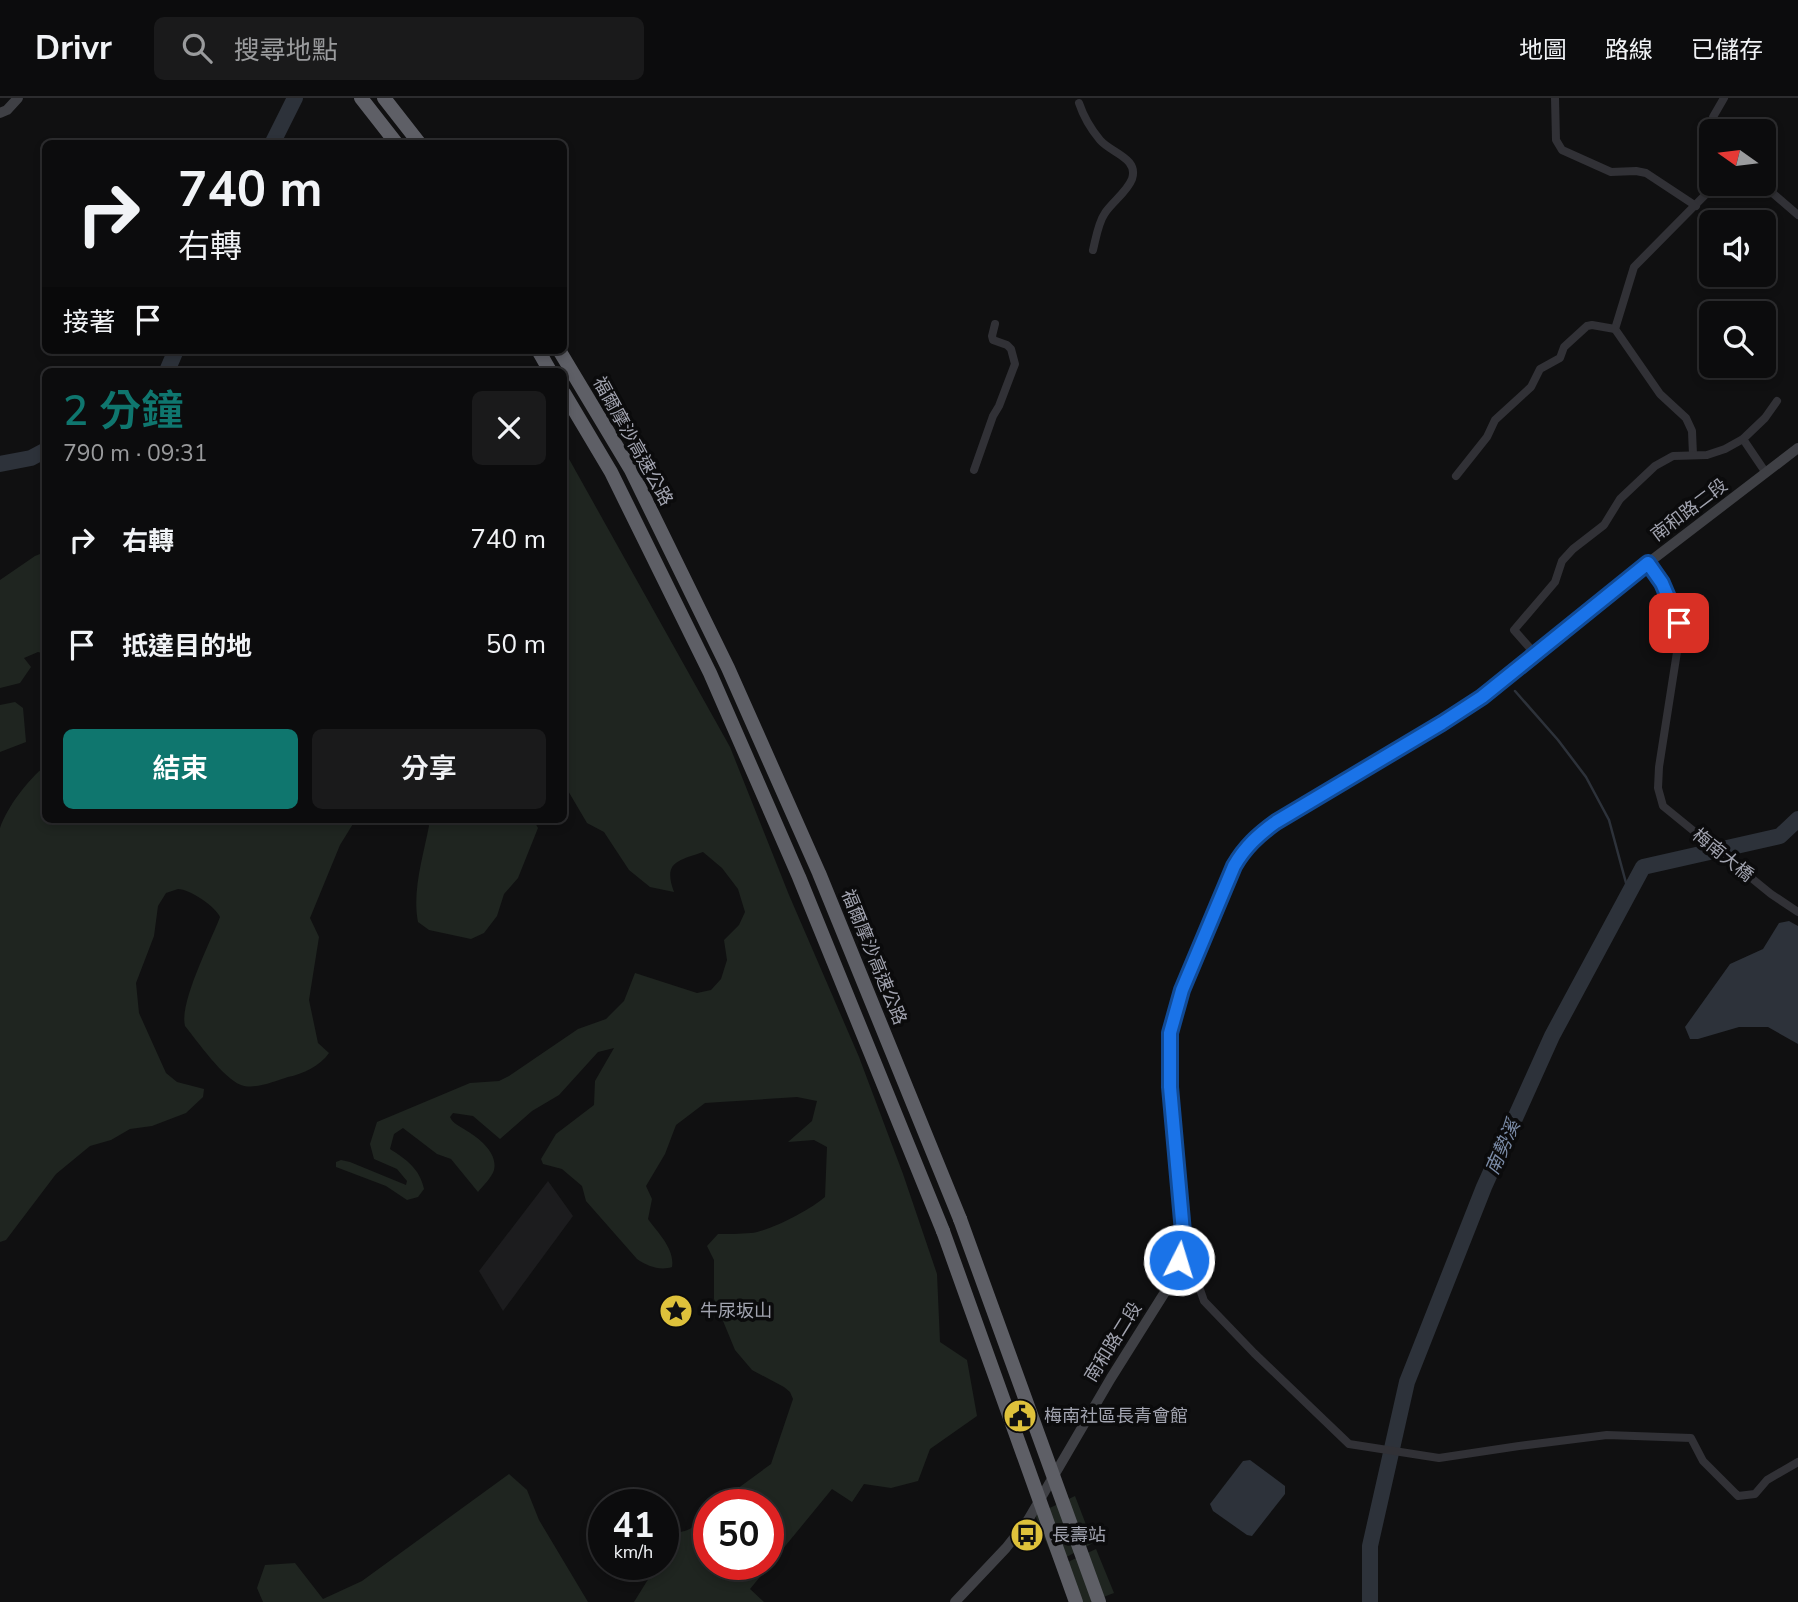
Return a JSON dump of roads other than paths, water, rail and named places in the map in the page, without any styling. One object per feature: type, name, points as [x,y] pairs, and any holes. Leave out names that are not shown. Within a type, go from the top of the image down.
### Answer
[{"type":"highway","points":[[361,98],[394,140]]},
{"type":"highway","points":[[384,98],[417,140]]},
{"type":"highway","name":"福爾摩沙高速公路","points":[[561,354],[631,470],[728,667],[819,873],[960,1219],[1099,1602]]},
{"type":"highway","name":"福爾摩沙高速公路","points":[[567,398],[611,472],[709,673],[799,877],[943,1231],[1076,1602]]},
{"type":"main road","points":[[0,113],[7,110],[18,98]]},
{"type":"main road","name":"南和路二段","points":[[954,1602],[1006,1548],[1028,1520],[1165,1292],[1179,1260],[1183,1232],[1170,1087],[1170,1033],[1182,990],[1234,866],[1245,848],[1276,822],[1482,697],[1648,563],[1798,448]]},
{"type":"street","points":[[1555,98],[1556,140],[1562,150],[1611,172],[1646,173],[1696,206]]},
{"type":"street","points":[[1713,119],[1724,98]]},
{"type":"street","points":[[1079,103],[1084,119],[1102,143],[1129,161],[1133,174],[1128,187],[1103,215],[1093,250]]},
{"type":"street","points":[[1615,329],[1634,267],[1705,196]]},
{"type":"street","points":[[1776,196],[1798,215]]},
{"type":"street","points":[[974,470],[1015,364],[1011,349],[993,340],[995,324]]},
{"type":"street","points":[[1456,476],[1488,438],[1495,420],[1531,387],[1539,369],[1560,358],[1564,347],[1587,326],[1592,325],[1615,329],[1660,394],[1686,418],[1692,430],[1693,455]]},
{"type":"street","points":[[1536,655],[1514,630],[1555,582],[1562,561],[1604,525],[1620,499],[1655,467],[1673,456],[1707,455],[1743,439],[1765,418],[1777,401]]},
{"type":"street","points":[[1743,439],[1766,473]]},
{"type":"street","name":"梅南大橋","points":[[1648,563],[1662,583],[1679,623],[1677,652],[1658,767],[1658,788],[1663,806],[1771,894],[1798,912]]},
{"type":"street","points":[[1182,1246],[1204,1301],[1349,1444],[1438,1458],[1608,1435],[1691,1438],[1703,1461],[1738,1496],[1755,1494],[1767,1480],[1798,1462]]},
{"type":"waterway","points":[[274,140],[295,98]]},
{"type":"waterway","points":[[168,368],[174,354]]},
{"type":"waterway","points":[[0,464],[31,458],[42,452]]},
{"type":"waterway","points":[[1515,691],[1586,777],[1609,820],[1629,894]]},
{"type":"waterway","name":"南勢溪","points":[[1370,1602],[1370,1546],[1407,1382],[1484,1187],[1552,1036],[1643,867],[1780,836],[1798,819]]},
{"type":"place","name":"牛尿坂山","points":[[676,1311]]},
{"type":"place","name":"梅南社區長青會館","points":[[1020,1416]]},
{"type":"place","name":"長壽站","points":[[1027,1535]]}]
